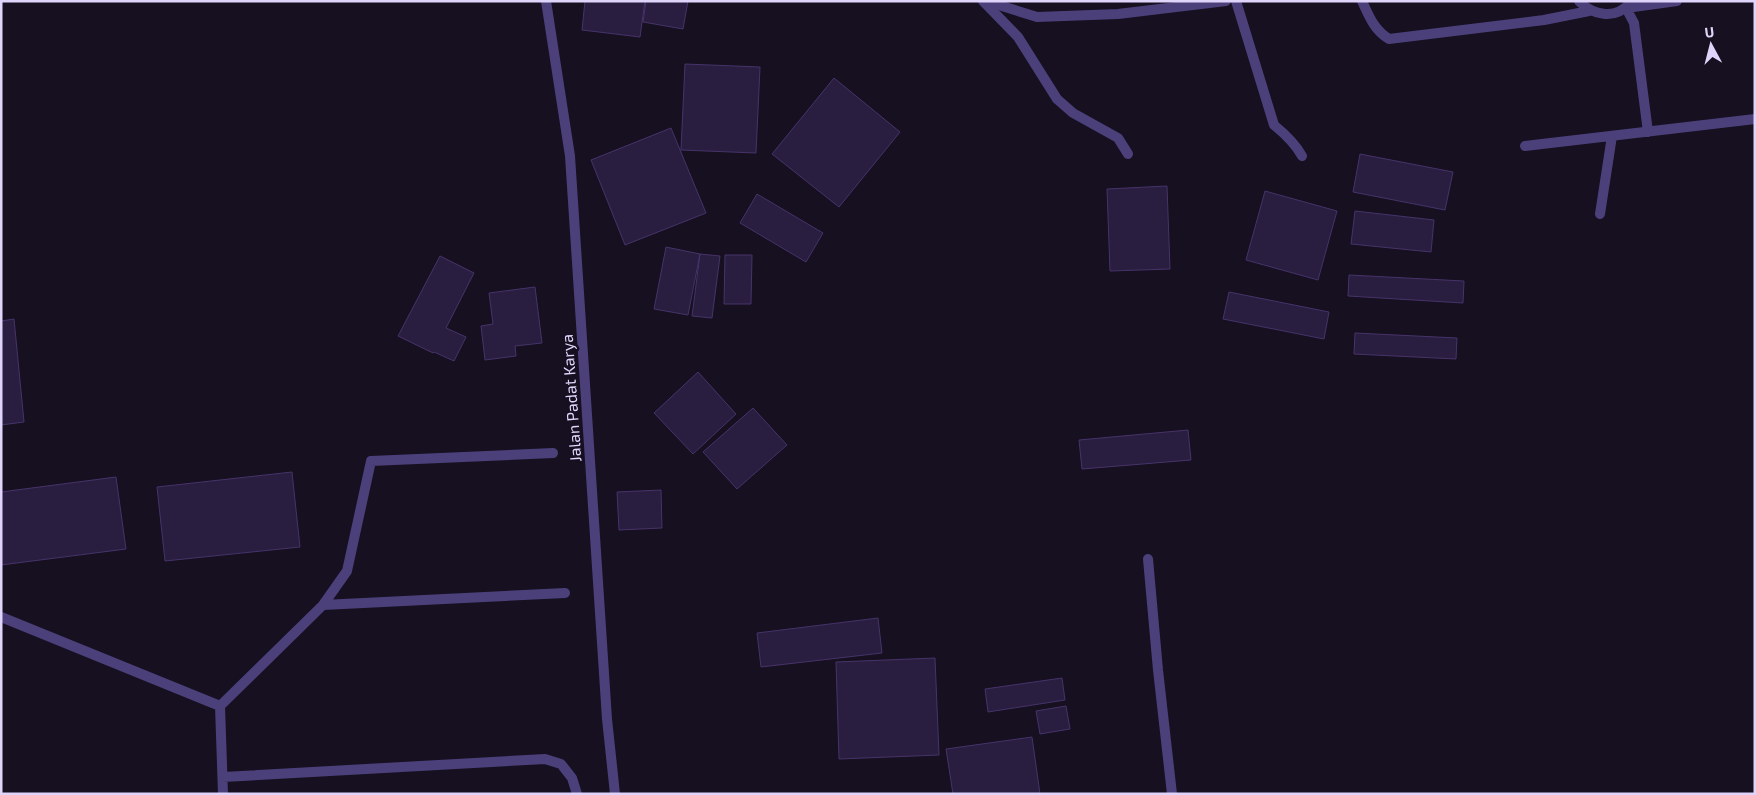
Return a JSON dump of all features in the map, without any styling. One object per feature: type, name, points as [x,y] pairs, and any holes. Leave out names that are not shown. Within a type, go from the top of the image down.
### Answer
[{"type":"street","name":"Jalan Padat Karya","points":[[546,1],[570,156],[607,718],[615,794]]},
{"type":"street","points":[[985,1],[1037,17],[1118,14],[1226,1]]},
{"type":"street","points":[[985,1],[1018,36],[1057,99],[1073,113],[1118,138],[1128,154]]},
{"type":"street","points":[[1236,1],[1274,125],[1298,147],[1302,156]]},
{"type":"street","points":[[1362,1],[1374,26],[1389,40],[1544,20],[1589,11],[1604,14],[1616,13],[1628,4],[1677,1]]},
{"type":"street","points":[[1579,1],[1589,11]]},
{"type":"street","points":[[1628,4],[1634,23],[1648,132]]},
{"type":"street","points":[[1525,146],[1755,119]]},
{"type":"street","points":[[1600,214],[1612,136]]},
{"type":"street","points":[[223,794],[220,706],[324,605],[347,571],[371,461],[554,453]]},
{"type":"street","points":[[1148,559],[1172,794]]},
{"type":"street","points":[[324,605],[565,593]]},
{"type":"street","points":[[1,616],[220,706]]},
{"type":"street","points":[[223,777],[545,759],[561,764],[572,778],[577,794]]},
{"type":"building","points":[[585,1],[645,1],[640,37],[582,30]]},
{"type":"building","points":[[646,1],[688,1],[683,29],[643,22]]},
{"type":"building","points":[[685,64],[760,67],[756,153],[681,150]]},
{"type":"building","points":[[834,78],[900,132],[839,207],[772,154]]},
{"type":"building","points":[[671,128],[706,213],[625,245],[591,160]]},
{"type":"building","points":[[1360,154],[1453,172],[1445,210],[1353,192]]},
{"type":"building","points":[[1167,186],[1170,269],[1110,271],[1107,189]]},
{"type":"building","points":[[1265,191],[1337,211],[1318,280],[1246,260]]},
{"type":"building","points":[[757,194],[823,233],[806,262],[740,223]]},
{"type":"building","points":[[1355,211],[1434,220],[1431,252],[1351,244]]},
{"type":"building","points":[[666,247],[700,254],[688,315],[654,309]]},
{"type":"building","points":[[700,254],[720,256],[712,318],[692,316]]},
{"type":"building","points":[[725,255],[752,255],[751,304],[724,304]]},
{"type":"building","points":[[440,256],[474,273],[446,328],[466,337],[454,361],[398,336]]},
{"type":"building","points":[[1349,275],[1464,281],[1463,303],[1348,296]]},
{"type":"building","points":[[535,287],[542,343],[515,346],[516,356],[485,360],[481,326],[493,324],[489,293]]},
{"type":"building","points":[[1229,292],[1329,312],[1324,339],[1223,319]]},
{"type":"building","points":[[14,319],[24,422],[1,425],[1,321]]},
{"type":"building","points":[[1355,333],[1457,338],[1456,359],[1354,354]]},
{"type":"building","points":[[698,372],[736,414],[693,454],[654,413]]},
{"type":"building","points":[[753,408],[787,445],[737,489],[703,452]]},
{"type":"building","points":[[1188,430],[1191,460],[1082,469],[1079,440]]},
{"type":"building","points":[[292,472],[300,547],[165,561],[157,487]]},
{"type":"building","points":[[116,477],[126,549],[1,565],[1,492]]},
{"type":"building","points":[[661,490],[662,528],[619,530],[617,492]]},
{"type":"building","points":[[878,618],[882,653],[761,667],[757,633]]},
{"type":"building","points":[[935,658],[939,755],[839,759],[836,662]]},
{"type":"building","points":[[1062,678],[1065,700],[988,712],[985,689]]},
{"type":"building","points":[[1066,706],[1070,729],[1040,734],[1036,711]]},
{"type":"building","points":[[1032,737],[1040,794],[953,794],[946,749]]}]
